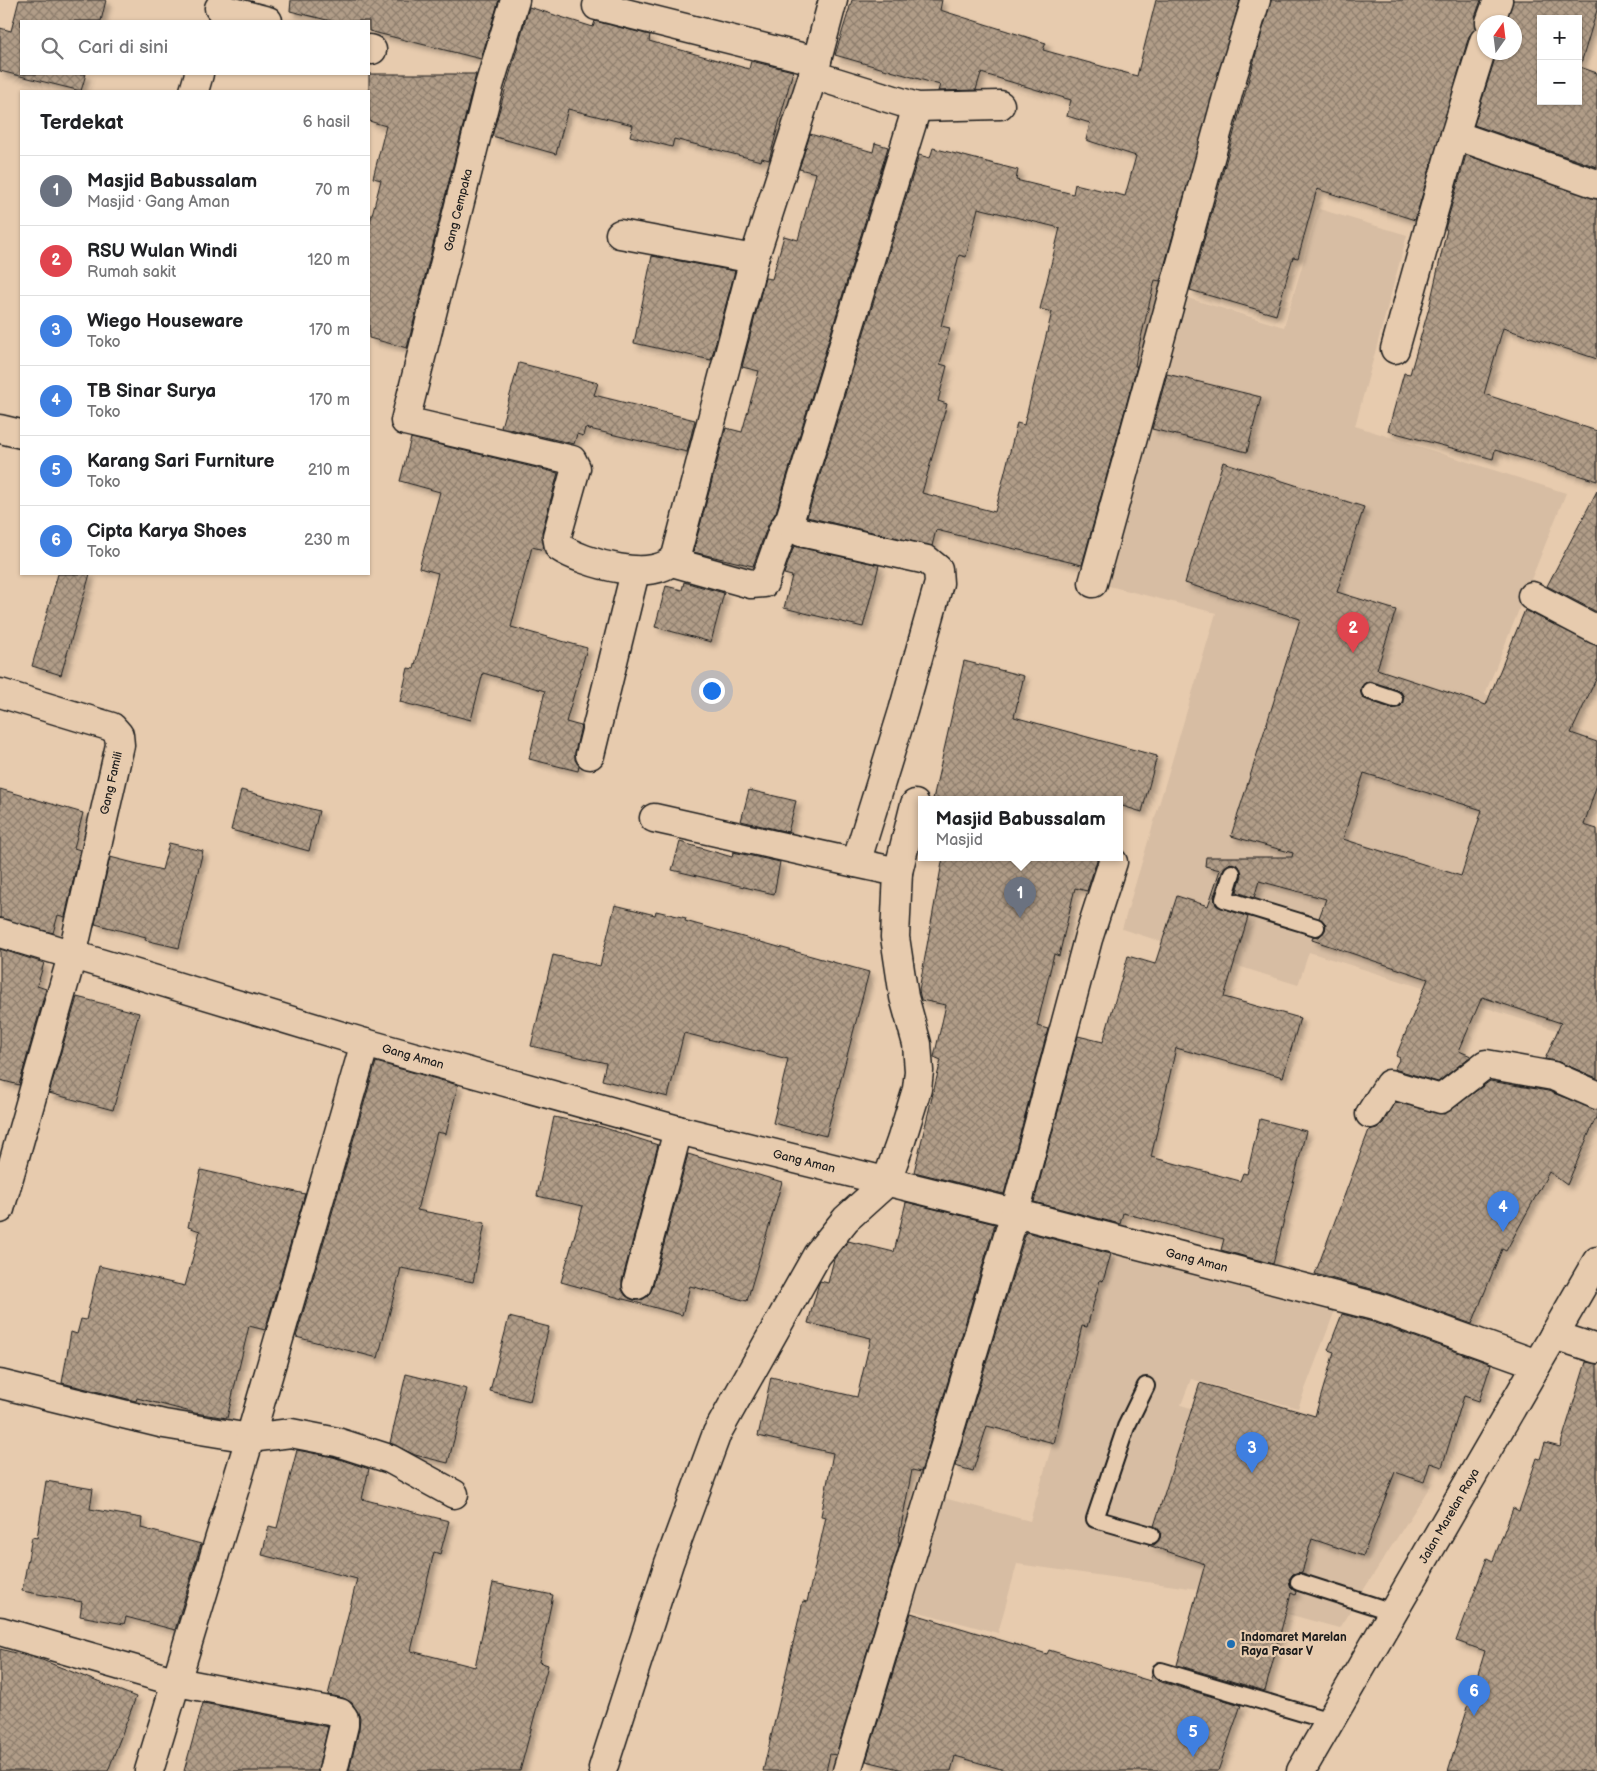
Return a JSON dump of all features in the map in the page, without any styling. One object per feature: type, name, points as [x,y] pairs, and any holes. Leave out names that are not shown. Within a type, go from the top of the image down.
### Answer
[{"type":"street","name":"Gang Cempaka","points":[[515,0],[489,86],[405,421],[572,460],[576,468],[557,536],[559,547],[578,557],[635,572]]},
{"type":"street","points":[[590,755],[635,572],[660,569],[672,562],[678,547],[754,259],[815,68],[833,0]]},
{"type":"street","points":[[1093,583],[1233,75],[1256,0]]},
{"type":"street","points":[[1493,15],[1498,0]]},
{"type":"street","points":[[597,6],[815,68],[917,107],[1000,105]]},
{"type":"street","points":[[218,10],[263,20]]},
{"type":"street","points":[[1395,349],[1455,135],[1478,60]]},
{"type":"street","points":[[194,90],[199,75]]},
{"type":"street","points":[[672,562],[752,584],[764,583],[783,530],[790,519],[917,107]]},
{"type":"street","points":[[1455,135],[1597,184]]},
{"type":"street","points":[[620,234],[754,259]]},
{"type":"street","points":[[0,429],[20,434]]},
{"type":"street","points":[[790,519],[792,526],[801,532],[927,560],[934,565],[939,575],[935,598],[906,701],[856,863]]},
{"type":"street","points":[[1532,596],[1597,630]]},
{"type":"street","name":"Gang Famili","points":[[0,693],[112,727],[119,735],[120,745],[72,956]]},
{"type":"street","points":[[604,1768],[669,1563],[717,1433],[817,1255],[846,1218],[886,1183],[914,1098],[919,1071],[917,1044],[904,997],[895,937],[898,872],[915,804]]},
{"type":"street","points":[[654,818],[898,872]]},
{"type":"street","points":[[846,1771],[1016,1213],[1088,939],[1113,862]]},
{"type":"street","name":"Gang Aman","points":[[0,933],[365,1043],[678,1130],[811,1162],[886,1183],[1016,1213],[1378,1307],[1537,1364]]},
{"type":"street","points":[[0,1209],[72,956]]},
{"type":"street","points":[[149,1771],[250,1438],[365,1043]]},
{"type":"street","points":[[1370,1114],[1388,1084],[1441,1099],[1486,1064],[1553,1076],[1597,1095]]},
{"type":"street","points":[[638,1285],[678,1130]]},
{"type":"street","name":"Jalan Marelan Raya","points":[[1301,1771],[1597,1261]]},
{"type":"street","points":[[1554,1336],[1597,1348]]},
{"type":"street","points":[[0,1384],[164,1424],[250,1438],[291,1433],[338,1442],[390,1459],[454,1494]]},
{"type":"street","points":[[0,1631],[177,1682],[340,1714],[344,1718],[344,1725],[333,1771]]},
{"type":"lane","points":[[1370,691],[1394,699]]},
{"type":"lane","points":[[1232,874],[1224,899],[1316,927]]},
{"type":"lane","points":[[1146,1386],[1126,1427],[1095,1519],[1151,1535]]},
{"type":"lane","points":[[1299,1582],[1394,1612]]},
{"type":"lane","points":[[1161,1671],[1330,1721]]},
{"type":"shaded area","points":[[1319,209],[1407,235],[1355,426],[1566,493],[1485,694],[1597,737],[1597,1043],[1309,952],[1298,985],[1122,929],[1216,613],[1105,585],[1181,296],[1284,327]]},
{"type":"shaded area","points":[[1109,1247],[1337,1305],[1298,1408],[1191,1379],[1181,1405],[1431,1485],[1339,1628],[1197,1589],[1017,1564],[998,1633],[904,1608],[940,1497],[1030,1521]]},
{"type":"building","points":[[19,0],[106,0],[101,20],[20,20],[20,75],[86,75],[81,90],[0,71],[0,28],[11,31]]},
{"type":"building","points":[[291,0],[499,0],[481,59],[370,31],[370,20],[327,20],[290,11]]},
{"type":"building","points":[[852,0],[942,0],[940,10],[1046,43],[1043,50],[1137,76],[1156,0],[1240,0],[1160,281],[1155,280],[1137,354],[1135,366],[1137,366],[1082,565],[936,530],[932,546],[807,517],[919,155],[930,158],[933,148],[1018,170],[1016,180],[1073,194],[1075,184],[1125,196],[1136,156],[1086,140],[1090,123],[1067,116],[1071,100],[981,73],[976,90],[938,91],[940,85],[835,55]],"holes":[[[978,208],[1060,228],[1040,309],[1052,312],[1024,425],[1017,423],[995,512],[922,493],[947,404],[938,401],[947,366],[940,364],[950,328],[941,326],[959,255],[966,257]]]},
{"type":"building","points":[[1271,0],[1481,0],[1475,17],[1476,28],[1469,36],[1415,220],[1317,189],[1298,258],[1293,257],[1276,315],[1190,290]]},
{"type":"building","points":[[1513,0],[1597,0],[1597,10],[1582,60],[1582,15],[1537,15],[1537,105],[1582,105],[1582,68],[1597,73],[1597,167],[1474,125],[1494,60],[1522,60],[1522,15],[1508,15]]},
{"type":"building","points":[[529,7],[593,27],[595,21],[650,35],[649,41],[749,69],[751,61],[793,71],[769,160],[762,158],[761,161],[674,139],[672,147],[630,136],[633,125],[568,109],[556,154],[492,136]]},
{"type":"building","points":[[370,74],[476,74],[407,348],[370,338],[370,222],[381,180],[373,178],[386,126],[370,121]]},
{"type":"building","points":[[810,134],[873,152],[875,143],[888,147],[776,512],[768,525],[753,566],[693,552],[726,428],[742,432],[759,371],[742,367],[765,278],[772,279],[784,236],[798,240],[816,173],[799,169]]},
{"type":"building","points":[[1466,155],[1597,199],[1597,359],[1503,328],[1484,394],[1597,431],[1597,481],[1495,450],[1493,459],[1388,431],[1404,373],[1410,374],[1429,308],[1447,229],[1445,229]]},
{"type":"building","points":[[652,256],[735,271],[711,360],[634,343]]},
{"type":"building","points":[[519,363],[598,383],[594,395],[695,420],[687,452],[585,428],[583,436],[577,434],[574,444],[501,427]]},
{"type":"building","points":[[1167,374],[1261,397],[1247,452],[1152,429]]},
{"type":"building","points":[[411,438],[558,473],[542,532],[544,550],[532,547],[511,627],[587,648],[566,722],[581,726],[575,752],[575,760],[579,766],[578,771],[529,759],[545,691],[483,673],[471,720],[400,702],[408,668],[414,669],[438,573],[419,568],[440,492],[400,481]]},
{"type":"building","points":[[1223,462],[1364,507],[1337,592],[1396,610],[1377,669],[1486,705],[1525,610],[1597,646],[1597,677],[1571,733],[1597,742],[1597,784],[1584,825],[1597,829],[1597,1078],[1559,1062],[1545,1059],[1561,1023],[1482,997],[1459,1051],[1471,1056],[1438,1082],[1394,1069],[1400,1058],[1396,1056],[1428,979],[1312,940],[1313,936],[1319,937],[1325,930],[1326,924],[1319,918],[1326,899],[1259,881],[1254,898],[1237,892],[1242,875],[1239,866],[1230,863],[1223,870],[1214,896],[1216,905],[1248,917],[1224,997],[1300,1018],[1283,1077],[1176,1048],[1151,1157],[1240,1181],[1243,1173],[1247,1174],[1260,1119],[1306,1131],[1273,1264],[1221,1250],[1224,1239],[1123,1213],[1120,1224],[1034,1202],[1078,1036],[1103,1042],[1128,956],[1155,964],[1177,896],[1208,906],[1220,870],[1205,866],[1206,857],[1292,857],[1293,853],[1231,836],[1300,619],[1185,583]],"holes":[[[1368,681],[1401,692],[1404,697],[1401,706],[1391,708],[1363,698],[1361,687]],[[1364,773],[1482,810],[1461,876],[1343,839]]]},
{"type":"building","points":[[1597,491],[1597,612],[1547,586]]},
{"type":"building","points":[[794,546],[879,565],[863,627],[784,608],[792,576],[784,574]]},
{"type":"building","points":[[58,575],[90,575],[61,675],[32,666]]},
{"type":"building","points":[[684,582],[724,593],[711,642],[655,627],[666,586],[682,590]]},
{"type":"building","points":[[964,661],[1024,676],[1014,717],[1157,756],[1142,812],[1123,806],[1123,796],[934,796]]},
{"type":"building","points":[[0,789],[83,813],[74,848],[80,850],[65,917],[58,915],[53,933],[0,918]]},
{"type":"building","points":[[241,790],[319,811],[309,851],[231,830]]},
{"type":"building","points":[[749,790],[796,801],[788,832],[741,821]]},
{"type":"building","points":[[680,842],[732,857],[733,852],[780,862],[774,894],[672,870]]},
{"type":"building","points":[[169,843],[203,851],[179,948],[145,940],[146,937],[95,924],[110,857],[162,870]]},
{"type":"building","points":[[942,861],[1097,861],[1087,891],[1075,888],[1059,956],[1054,954],[1037,1026],[1048,1029],[1004,1194],[914,1172],[941,1060],[934,1057],[946,1005],[921,1000],[919,990]]},
{"type":"building","points":[[615,905],[655,915],[656,911],[686,918],[685,921],[869,972],[826,1136],[773,1123],[788,1059],[684,1033],[668,1097],[602,1080],[606,1063],[531,1046],[553,955],[600,966]]},
{"type":"building","points":[[0,949],[44,963],[37,986],[46,989],[19,1085],[0,1080]]},
{"type":"building","points":[[77,997],[139,1013],[113,1110],[49,1093]]},
{"type":"building","points":[[376,1062],[458,1085],[446,1134],[437,1132],[417,1210],[485,1223],[473,1282],[401,1268],[378,1358],[296,1337]]},
{"type":"building","points":[[1490,1081],[1548,1091],[1597,1110],[1597,1115],[1567,1185],[1549,1172],[1506,1251],[1502,1249],[1472,1324],[1383,1292],[1315,1274],[1369,1130],[1377,1128],[1383,1123],[1396,1102],[1444,1114]]},
{"type":"building","points":[[554,1117],[602,1127],[658,1145],[622,1281],[622,1290],[626,1296],[633,1300],[642,1300],[648,1296],[652,1289],[688,1154],[782,1182],[747,1301],[690,1286],[682,1315],[561,1282],[583,1206],[537,1196]]},
{"type":"building","points":[[201,1170],[305,1194],[265,1330],[249,1326],[227,1418],[195,1413],[137,1398],[136,1401],[62,1383],[71,1332],[77,1334],[81,1319],[86,1320],[99,1266],[185,1286],[200,1231],[188,1227]]},
{"type":"building","points":[[906,1202],[995,1224],[921,1472],[912,1470],[898,1542],[900,1542],[836,1755],[830,1754],[826,1771],[763,1771],[803,1601],[807,1602],[826,1517],[821,1516],[833,1453],[758,1436],[771,1377],[857,1397],[871,1338],[808,1323],[820,1281],[828,1283],[834,1259],[848,1241],[894,1252]]},
{"type":"building","points":[[1026,1232],[1111,1254],[1103,1281],[1100,1280],[1087,1327],[1082,1326],[1054,1443],[987,1426],[973,1471],[955,1466]]},
{"type":"building","points":[[1342,1314],[1373,1322],[1491,1364],[1479,1401],[1464,1396],[1442,1467],[1430,1463],[1424,1482],[1395,1472],[1363,1556],[1312,1539],[1302,1572],[1293,1574],[1289,1579],[1291,1588],[1296,1592],[1295,1595],[1291,1593],[1265,1691],[1177,1665],[1205,1564],[1148,1545],[1154,1545],[1160,1538],[1161,1532],[1154,1526],[1200,1383],[1315,1416],[1334,1352],[1328,1350]]},
{"type":"building","points":[[509,1317],[549,1327],[530,1401],[490,1391]]},
{"type":"building","points":[[1586,1362],[1597,1364],[1597,1771],[1448,1771],[1485,1651],[1456,1641],[1487,1558],[1493,1561],[1513,1508],[1519,1511],[1537,1458],[1540,1459],[1545,1443],[1560,1447]]},
{"type":"building","points":[[406,1374],[467,1389],[448,1463],[415,1455],[390,1443]]},
{"type":"building","points":[[297,1450],[333,1457],[369,1469],[362,1499],[449,1521],[440,1554],[434,1552],[411,1651],[475,1667],[493,1583],[553,1595],[539,1662],[548,1665],[520,1771],[349,1771],[360,1717],[352,1703],[343,1698],[328,1695],[357,1579],[262,1555],[269,1526],[277,1528]]},
{"type":"building","points":[[46,1481],[93,1489],[90,1509],[142,1518],[141,1528],[201,1544],[175,1630],[126,1617],[124,1624],[80,1616],[82,1602],[22,1591],[32,1537],[37,1538]]},
{"type":"building","points":[[911,1613],[1047,1654],[1049,1650],[1150,1681],[1152,1675],[1158,1681],[1241,1705],[1218,1771],[1008,1771],[955,1756],[951,1771],[907,1771],[866,1761]]},
{"type":"building","points":[[0,1649],[42,1660],[136,1697],[108,1771],[0,1771]]},
{"type":"building","points":[[203,1703],[328,1727],[318,1771],[184,1771]]},
{"type":"place","name":"RSU Wulan Windi","points":[[1353,653]]},
{"type":"place","name":"Masjid Babussalam","points":[[1020,918]]},
{"type":"place","name":"TB Sinar Surya","points":[[1503,1232]]},
{"type":"place","name":"Wiego Houseware","points":[[1252,1473]]},
{"type":"place","name":"Indomaret Marelan Raya Pasar V","points":[[1231,1644]]},
{"type":"place","name":"Cipta Karya Shoes","points":[[1474,1716]]},
{"type":"place","name":"Karang Sari Furniture","points":[[1193,1757]]}]
